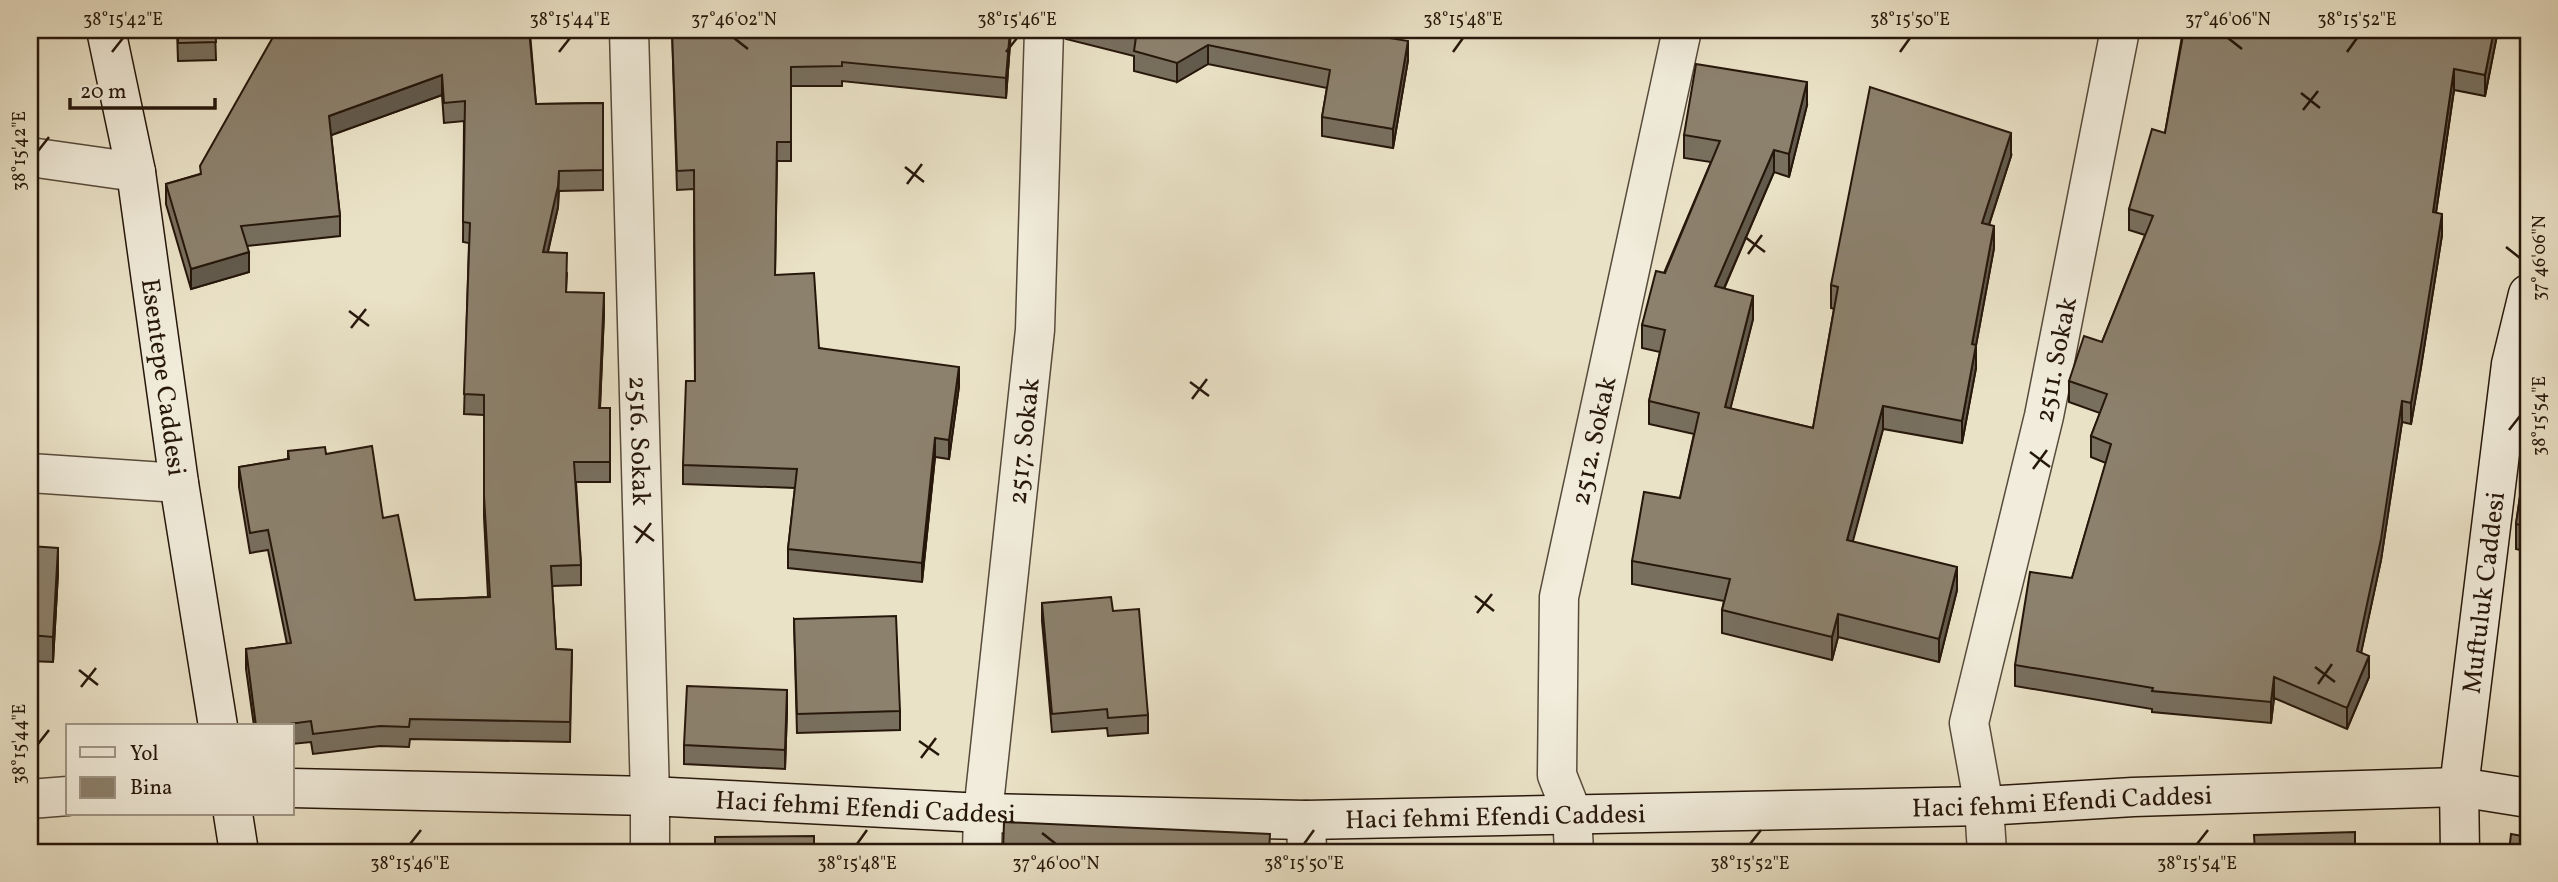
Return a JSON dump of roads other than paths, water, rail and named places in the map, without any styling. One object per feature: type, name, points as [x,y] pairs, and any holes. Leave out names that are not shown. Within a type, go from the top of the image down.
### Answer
[{"type":"street","name":"Esentepe Caddesi","points":[[106,30],[136,172],[179,483],[218,724]]},
{"type":"street","name":"2516. Sokak","points":[[629,30],[650,852]]},
{"type":"street","name":"2517. Sokak","points":[[982,852],[983,813],[1035,330],[1044,30]]},
{"type":"street","name":"2512. Sokak","points":[[1574,852],[1572,813],[1557,775],[1559,597],[1682,30]]},
{"type":"street","name":"2511. Sokak","points":[[1987,852],[1984,806],[1969,723],[2044,416],[2120,30]]},
{"type":"street","points":[[30,157],[136,172]]},
{"type":"street","name":"Muftuluk Caddesi","points":[[2460,852],[2459,787],[2528,294]]},
{"type":"street","points":[[30,473],[179,483]]},
{"type":"street","name":"Haci fehmi Efendi Caddesi","points":[[294,788],[650,796],[983,813],[1306,836],[1572,813],[1984,806],[2133,797],[2459,787],[2528,798]]},
{"type":"street","points":[[30,799],[66,796]]},
{"type":"street","points":[[233,816],[239,852]]}]
